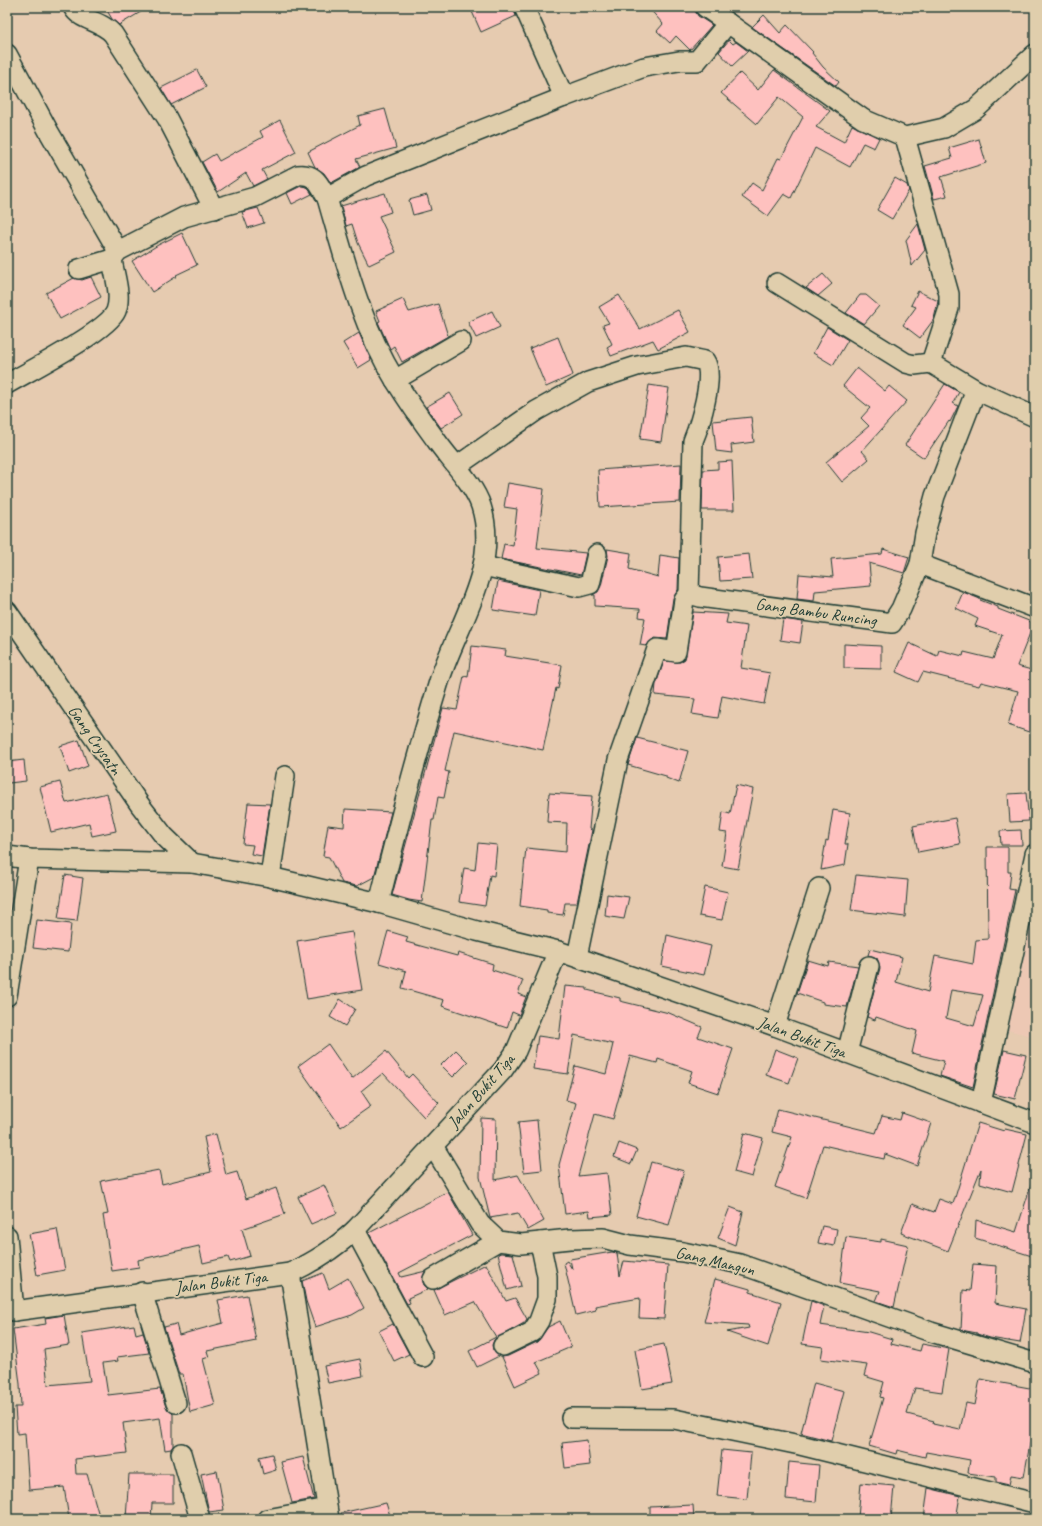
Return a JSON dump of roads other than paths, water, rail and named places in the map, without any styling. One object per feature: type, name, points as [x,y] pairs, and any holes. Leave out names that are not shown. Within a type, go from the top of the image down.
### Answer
[{"type":"street","points":[[73,7],[78,14],[107,27],[113,34],[167,118],[214,209]]},
{"type":"street","points":[[524,7],[564,98]]},
{"type":"street","points":[[705,7],[863,119],[906,137],[944,128],[976,109],[1035,54]]},
{"type":"street","points":[[327,198],[366,176],[644,67],[679,61],[697,61],[728,23]]},
{"type":"street","points":[[7,54],[115,255],[118,298],[116,312],[101,328],[7,384]]},
{"type":"street","points":[[906,137],[949,294],[949,308],[931,363]]},
{"type":"street","points":[[79,269],[115,255],[184,217],[214,209],[227,203],[255,197],[288,179],[306,174],[313,176],[327,198],[356,292],[376,343],[395,380],[437,442],[457,466],[481,504],[486,526],[483,566],[473,598],[439,681],[414,766],[379,902]]},
{"type":"street","points":[[777,283],[906,363],[914,365],[931,363],[976,390],[1035,417]]},
{"type":"street","points":[[395,380],[461,341]]},
{"type":"street","points":[[457,466],[536,411],[588,382],[637,366],[686,357],[704,361],[708,374],[701,422],[694,441],[689,594],[684,600],[676,652],[657,649],[618,760],[576,956]]},
{"type":"street","name":"Gang Bambu Runcing","points":[[689,594],[700,597],[892,623],[901,609],[920,564],[925,533],[935,496],[976,390]]},
{"type":"street","points":[[483,566],[579,587],[590,584],[597,554]]},
{"type":"street","points":[[920,564],[1035,608]]},
{"type":"street","name":"Gang Crysatn","points":[[7,611],[140,805],[164,836],[192,863]]},
{"type":"street","points":[[270,877],[285,776]]},
{"type":"street","points":[[981,1103],[1035,854]]},
{"type":"street","points":[[7,856],[29,859],[192,863],[270,877],[379,902],[477,931],[558,951]]},
{"type":"street","points":[[7,996],[29,859]]},
{"type":"street","points":[[775,1026],[819,888]]},
{"type":"street","name":"Jalan Bukit Tiga","points":[[7,1236],[10,1316],[142,1292],[290,1273],[315,1262],[334,1249],[355,1230],[503,1070],[516,1051],[558,951],[775,1026],[848,1046],[981,1103],[1035,1123]]},
{"type":"street","points":[[848,1046],[869,966]]},
{"type":"street","points":[[433,1146],[480,1224],[498,1241],[433,1279]]},
{"type":"street","points":[[355,1230],[423,1357]]},
{"type":"street","name":"Gang Mangun","points":[[498,1241],[521,1244],[603,1238],[630,1245],[683,1252],[740,1264],[931,1332],[1035,1364]]},
{"type":"street","points":[[502,1346],[532,1332],[539,1321],[547,1299],[547,1276],[540,1242]]},
{"type":"street","points":[[267,1519],[328,1514],[290,1273]]},
{"type":"street","points":[[142,1292],[176,1403]]},
{"type":"street","points":[[571,1418],[674,1419],[800,1445],[971,1489],[1035,1503]]},
{"type":"street","points":[[181,1453],[200,1519]]}]
